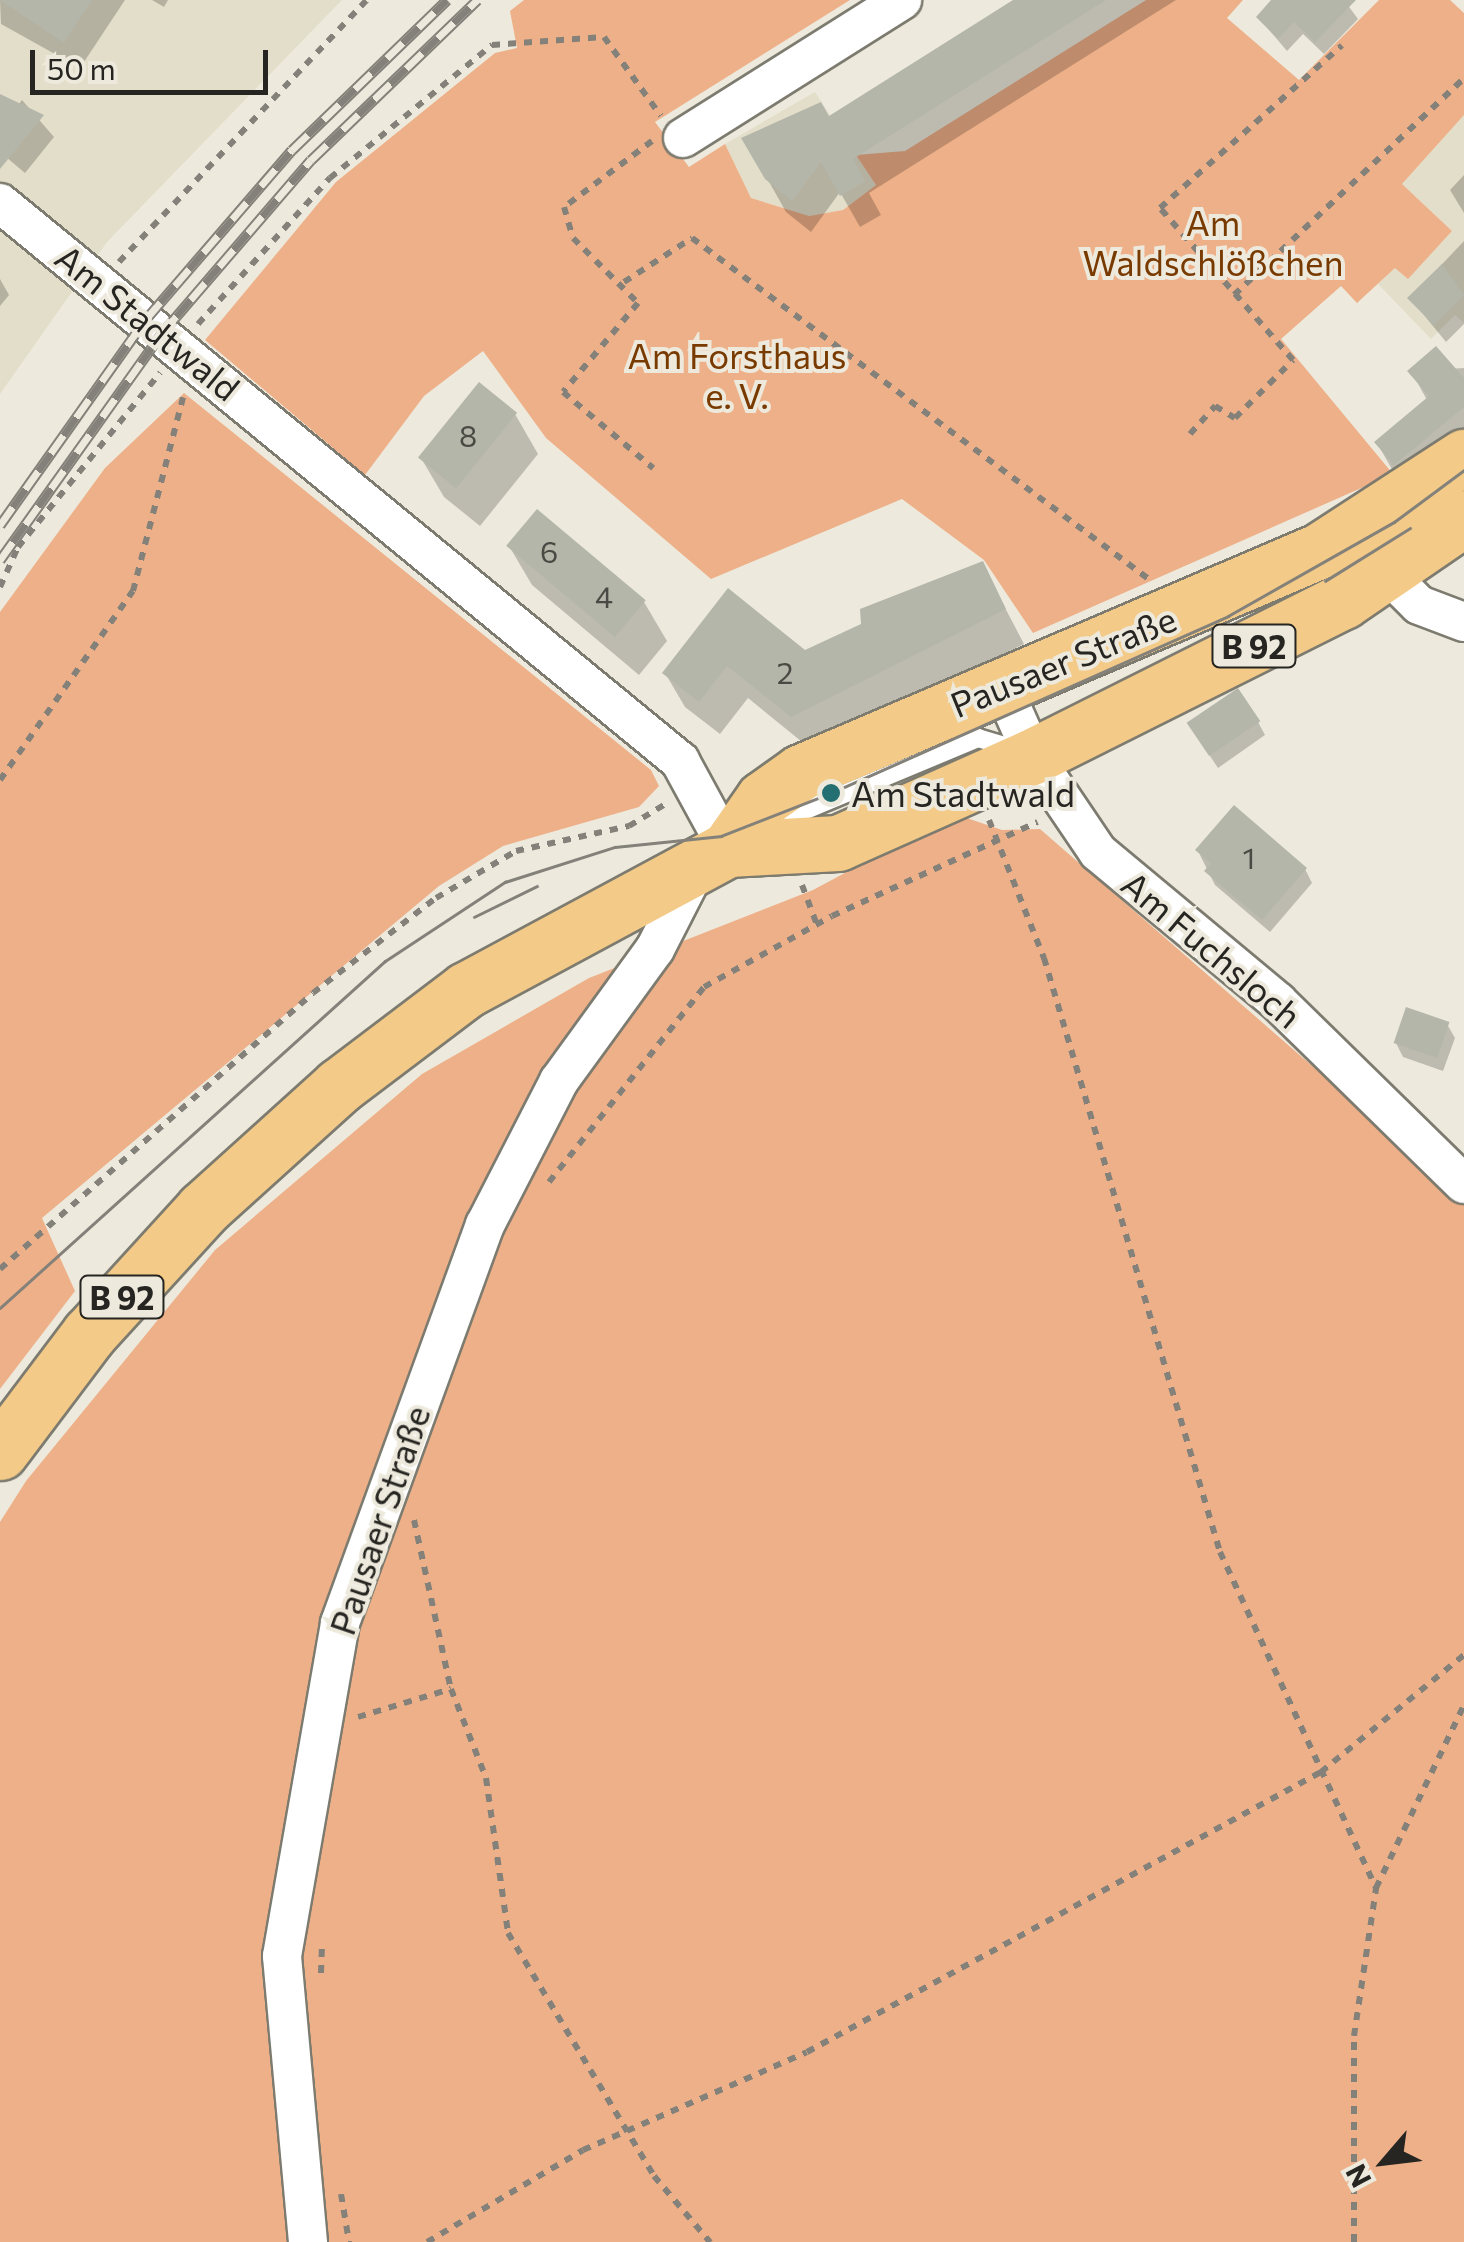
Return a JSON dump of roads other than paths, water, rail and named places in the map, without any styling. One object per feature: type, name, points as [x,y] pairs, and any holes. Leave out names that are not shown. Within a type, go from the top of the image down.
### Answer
[{"type":"main road","name":"Pausaer Straße","points":[[0,1452],[88,1334],[203,1208],[339,1086],[466,990],[714,856],[764,799],[801,772],[1001,684],[1184,611],[1362,528],[1464,457]]},
{"type":"main road","name":"Pausaer Straße","points":[[714,856],[838,844],[1033,756],[1387,573],[1464,518]]},
{"type":"street","points":[[678,131],[902,0]]},
{"type":"street","name":"Am Stadtwald","points":[[0,203],[101,281],[680,761],[696,786],[714,856]]},
{"type":"street","points":[[1387,573],[1419,605],[1464,622]]},
{"type":"street","name":"Am Fuchsloch","points":[[1001,684],[1033,756],[1098,852],[1278,1002],[1464,1184]]},
{"type":"street","name":"Pausaer Straße","points":[[308,2242],[282,1956],[340,1623],[485,1225],[559,1081],[655,949],[714,856]]},
{"type":"lane","points":[[978,738],[1001,684]]},
{"type":"lane","points":[[714,856],[978,738],[1033,756]]},
{"type":"tram line","points":[[0,1308],[385,961],[505,882],[615,847],[721,836],[831,793],[1228,616],[1394,522],[1464,470]]},
{"type":"tram line","points":[[1325,581],[1410,528]]},
{"type":"tram line","points":[[474,917],[537,886]]},
{"type":"railway","points":[[0,525],[146,319],[292,150],[447,0]]},
{"type":"railway","points":[[0,560],[162,333],[311,160],[477,0]]},
{"type":"place","name":"Am Stadtwald","points":[[831,793]]},
{"type":"park label","name":"Am Waldschlößchen","points":[[1213,242]]},
{"type":"park label","name":"Am Forsthaus e. V.","points":[[737,375]]}]
